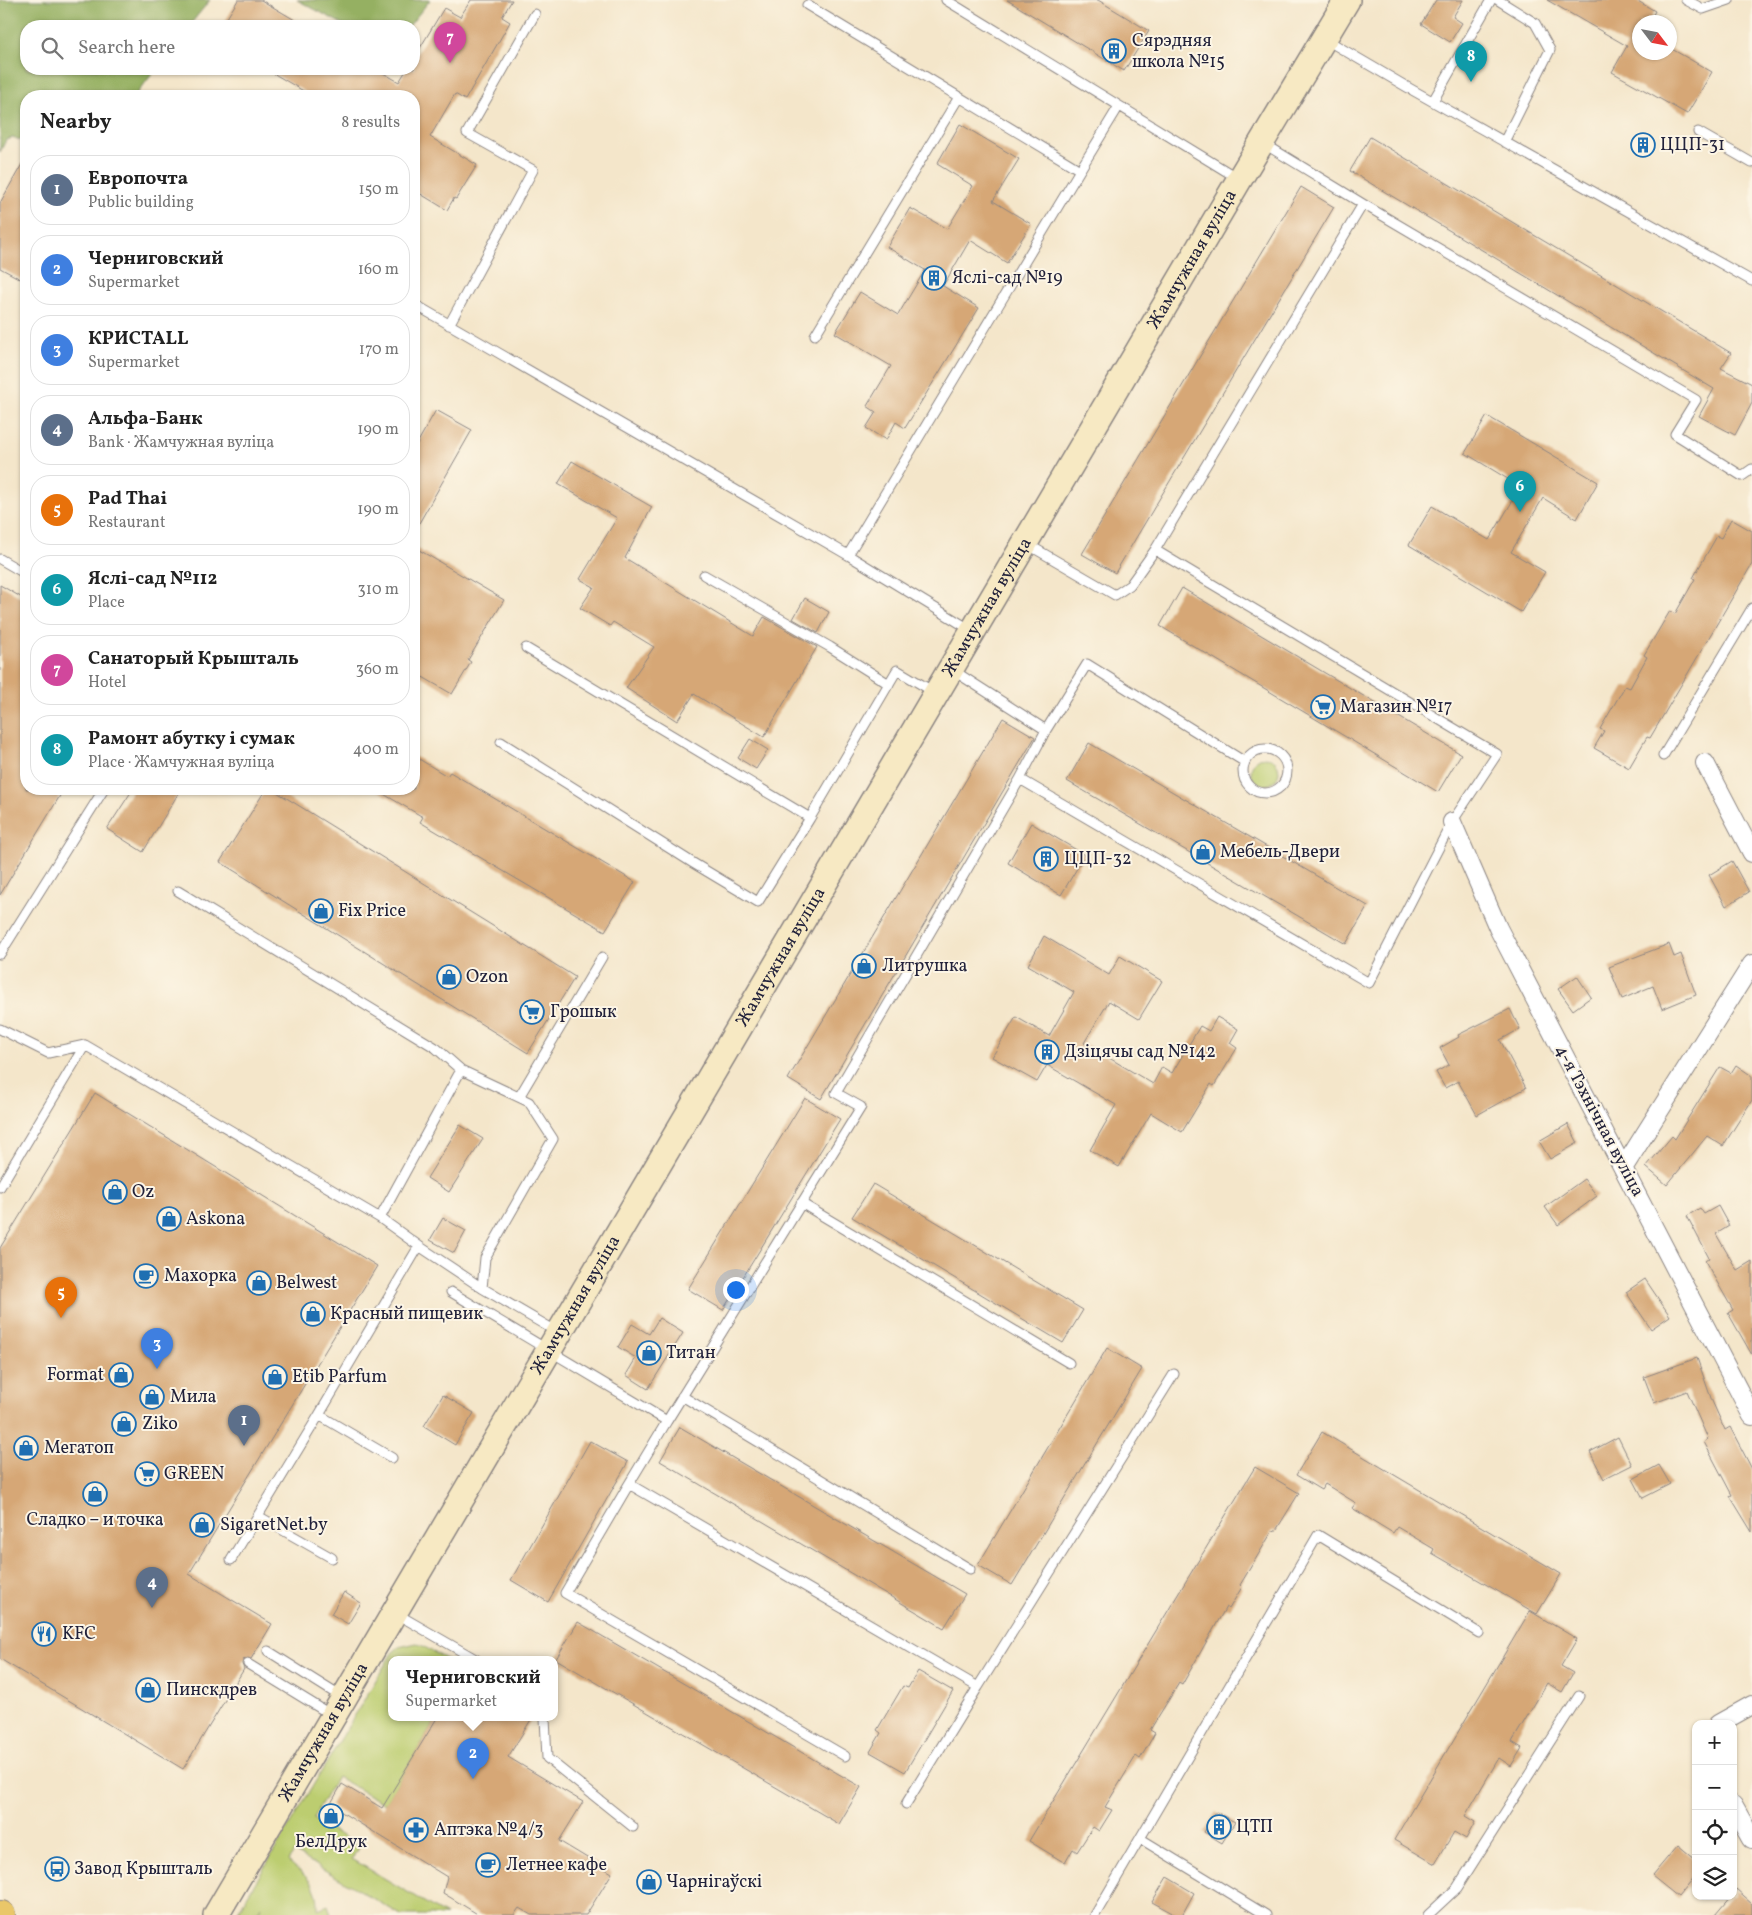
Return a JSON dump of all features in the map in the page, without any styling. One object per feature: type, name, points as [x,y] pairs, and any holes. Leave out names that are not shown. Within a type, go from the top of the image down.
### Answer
[{"type":"main road","name":"Жамчужная вуліца","points":[[216,1915],[1347,0]]},
{"type":"street","points":[[1704,763],[1752,852]]},
{"type":"street","name":"4-я Тэхнічная вуліца","points":[[1452,822],[1498,928],[1752,1416]]},
{"type":"street","points":[[1624,1167],[1752,964]]},
{"type":"street","points":[[1725,1720],[1752,1705]]},
{"type":"street","points":[[1736,1810],[1752,1839]]},
{"type":"lane","points":[[946,0],[1239,180]]},
{"type":"lane","points":[[1433,101],[1491,0]]},
{"type":"lane","points":[[1498,0],[1535,24],[1550,50],[1504,142]]},
{"type":"lane","points":[[1686,0],[1703,9],[1729,0]]},
{"type":"lane","points":[[807,5],[1080,170]]},
{"type":"lane","points":[[449,325],[533,170],[467,133],[536,14]]},
{"type":"lane","points":[[1325,39],[1752,281]]},
{"type":"lane","points":[[815,335],[959,97]]},
{"type":"lane","points":[[848,555],[1119,106]]},
{"type":"lane","points":[[1698,132],[1752,163]]},
{"type":"lane","points":[[1262,142],[1363,204],[1696,400],[1675,434],[1742,476],[1752,469]]},
{"type":"lane","points":[[1026,543],[1115,595],[1130,585],[1155,550],[1363,204]]},
{"type":"lane","points":[[420,308],[848,555],[974,631]]},
{"type":"lane","points":[[1020,779],[1369,983],[1452,822],[1497,754],[1155,550]]},
{"type":"lane","points":[[0,559],[20,571]]},
{"type":"lane","points":[[704,575],[830,647],[889,684]]},
{"type":"lane","points":[[1663,756],[1752,608]]},
{"type":"lane","points":[[526,648],[810,818]]},
{"type":"lane","points":[[845,1756],[565,1593],[666,1421],[861,1107],[836,1093],[1020,779],[1046,730],[1087,664],[1245,762]]},
{"type":"lane","points":[[951,668],[1046,730]]},
{"type":"lane","points":[[501,742],[758,902],[897,670],[936,694]]},
{"type":"lane","points":[[1265,749],[1273,750],[1284,760],[1287,775],[1278,789],[1265,793],[1257,791],[1247,783],[1243,772],[1245,762],[1253,752],[1265,749]]},
{"type":"lane","points":[[0,954],[100,795]]},
{"type":"lane","points":[[178,891],[436,1048],[461,1070],[529,1102],[553,1139],[485,1258],[482,1288]]},
{"type":"lane","points":[[519,1097],[602,957]]},
{"type":"lane","points":[[0,1029],[48,1053],[85,1045],[380,1218],[482,1288],[554,1342],[666,1421]]},
{"type":"lane","points":[[0,1187],[85,1045]]},
{"type":"lane","points":[[380,1218],[461,1070]]},
{"type":"lane","points":[[802,1203],[1070,1363]]},
{"type":"lane","points":[[231,1560],[419,1246]]},
{"type":"lane","points":[[451,1292],[554,1342]]},
{"type":"lane","points":[[906,1804],[1174,1374]]},
{"type":"lane","points":[[682,1396],[970,1569]]},
{"type":"lane","points":[[319,1415],[392,1458]]},
{"type":"lane","points":[[629,1484],[978,1687]]},
{"type":"lane","points":[[258,1516],[332,1558]]},
{"type":"lane","points":[[1095,1915],[1318,1535],[1479,1632]]},
{"type":"lane","points":[[395,1612],[470,1656]]},
{"type":"lane","points":[[268,1651],[338,1707]]},
{"type":"lane","points":[[248,1664],[338,1707]]},
{"type":"lane","points":[[1428,1915],[1457,1888],[1579,1696]]},
{"type":"lane","points":[[545,1721],[547,1758],[633,1827]]},
{"type":"lane","points":[[1140,1839],[1266,1915]]},
{"type":"green space","points":[[0,0],[210,0],[194,20],[20,20],[20,75],[151,75],[140,90],[20,90],[20,140],[13,138],[6,140],[0,152]]},
{"type":"green space","points":[[297,0],[430,0],[414,20],[335,20]]},
{"type":"green space","points":[[1265,757],[1275,761],[1279,771],[1275,781],[1265,785],[1255,781],[1251,771],[1255,761]]},
{"type":"green space","points":[[417,1643],[441,1656],[390,1656],[399,1647]]},
{"type":"green space","points":[[388,1660],[388,1721],[435,1721],[385,1804],[337,1777],[313,1819],[359,1846],[352,1859],[446,1915],[401,1915],[294,1852],[288,1861],[310,1881],[318,1900],[318,1909],[328,1905],[331,1915],[257,1915],[261,1906],[256,1915],[236,1915]]},
{"type":"building","points":[[238,0],[261,0],[295,20],[226,20]]},
{"type":"building","points":[[471,0],[512,0],[502,17],[510,22],[465,100],[455,94],[430,137],[477,165],[447,210],[420,194],[420,90],[302,90],[276,75],[387,75],[399,82],[403,75],[420,75],[420,48],[444,8],[460,17]]},
{"type":"building","name":"Сярэдняя школа №15","points":[[1007,0],[1098,0],[1149,31],[1124,71]]},
{"type":"building","points":[[1436,0],[1463,0],[1453,17],[1462,23],[1450,42],[1421,24]]},
{"type":"building","points":[[1547,0],[1636,0],[1655,11],[1653,15],[1632,15],[1632,60],[1677,60],[1677,52],[1712,72],[1687,114],[1612,72],[1627,46]]},
{"type":"building","name":"Яслі-сад №19","points":[[960,124],[1019,159],[993,201],[1031,224],[1007,263],[970,240],[943,286],[979,308],[905,428],[896,422],[886,440],[866,428],[876,412],[867,406],[891,366],[835,333],[860,292],[898,315],[925,270],[887,247],[910,208],[947,229],[973,186],[937,164]]},
{"type":"building","points":[[1370,137],[1731,353],[1721,368],[1752,384],[1752,403],[1735,435],[1699,416],[1714,389],[1350,171]]},
{"type":"building","points":[[20,168],[20,279],[0,268],[0,203]]},
{"type":"building","points":[[1301,187],[1334,207],[1115,573],[1082,554]]},
{"type":"building","points":[[436,410],[472,430],[420,521],[420,438]]},
{"type":"building","points":[[1487,416],[1598,482],[1577,519],[1543,498],[1511,552],[1545,572],[1521,612],[1409,545],[1432,506],[1489,540],[1521,487],[1465,453]]},
{"type":"building","points":[[572,461],[652,507],[625,558],[753,636],[764,617],[817,647],[764,737],[694,694],[677,721],[626,688],[654,647],[613,622],[610,626],[580,608],[594,587],[580,579],[617,518],[558,484]]},
{"type":"building","points":[[1731,519],[1752,531],[1752,564],[1650,738],[1647,737],[1629,768],[1594,748],[1604,731],[1600,729],[1625,686],[1630,688],[1647,657],[1644,655],[1670,611],[1675,614],[1717,536],[1721,538]]},
{"type":"building","points":[[420,551],[504,600],[468,660],[471,662],[452,694],[420,675]]},
{"type":"building","points":[[0,585],[20,597],[20,795],[60,795],[0,895]]},
{"type":"building","points":[[1182,588],[1461,754],[1438,792],[1160,626]]},
{"type":"building","points":[[805,598],[829,612],[818,633],[793,619]]},
{"type":"building","points":[[1003,718],[1035,737],[821,1099],[788,1079]]},
{"type":"building","points":[[750,739],[768,750],[756,769],[738,758]]},
{"type":"building","points":[[1089,743],[1368,906],[1346,944],[1067,781]]},
{"type":"building","points":[[420,760],[447,776],[450,772],[635,882],[605,931],[420,822],[423,817],[385,795],[420,795]]},
{"type":"building","points":[[129,795],[177,795],[143,852],[107,829]]},
{"type":"building","points":[[262,795],[282,795],[575,977],[528,1053],[220,862]]},
{"type":"building","name":"ЦЦП-32","points":[[1031,823],[1085,855],[1061,895],[1008,863]]},
{"type":"building","points":[[1732,861],[1749,892],[1726,906],[1709,875]]},
{"type":"building","name":"Дзіцячы сад №142","points":[[1044,936],[1109,975],[1120,956],[1162,981],[1139,1019],[1109,1001],[1084,1043],[1153,1084],[1162,1067],[1172,1073],[1200,1026],[1209,1031],[1217,1017],[1238,1029],[1230,1043],[1237,1048],[1214,1086],[1211,1084],[1182,1132],[1151,1113],[1119,1167],[1090,1150],[1116,1105],[1047,1065],[1037,1082],[992,1057],[1016,1017],[1049,1036],[1074,992],[1028,965]]},
{"type":"building","points":[[1669,944],[1674,957],[1681,954],[1696,995],[1662,1009],[1653,986],[1622,999],[1609,967]]},
{"type":"building","points":[[1577,976],[1591,997],[1573,1010],[1558,989]]},
{"type":"building","points":[[1510,1009],[1520,1029],[1500,1040],[1526,1088],[1477,1115],[1458,1081],[1445,1088],[1436,1072],[1449,1065],[1440,1048],[1459,1037],[1458,1035]]},
{"type":"building","points":[[1736,1065],[1752,1076],[1752,1100],[1723,1146],[1707,1136],[1667,1185],[1646,1167],[1672,1136],[1675,1139],[1720,1067],[1731,1073]]},
{"type":"building","points":[[95,1093],[377,1266],[189,1574],[272,1624],[251,1659],[243,1660],[244,1669],[183,1769],[0,1659],[0,1248]]},
{"type":"building","points":[[805,1098],[840,1119],[723,1310],[688,1289]]},
{"type":"building","points":[[1568,1124],[1578,1143],[1550,1159],[1539,1141]]},
{"type":"building","points":[[460,1125],[483,1139],[449,1192],[427,1178]]},
{"type":"building","points":[[1584,1179],[1597,1196],[1558,1225],[1545,1207]]},
{"type":"building","points":[[873,1184],[1083,1310],[1063,1343],[852,1217]]},
{"type":"building","points":[[1718,1206],[1729,1226],[1716,1234],[1737,1270],[1752,1261],[1752,1355],[1728,1313],[1733,1310],[1705,1261],[1709,1258],[1687,1216],[1700,1208],[1704,1214]]},
{"type":"building","points":[[443,1218],[466,1231],[454,1253],[430,1240]]},
{"type":"building","points":[[1645,1279],[1670,1316],[1651,1329],[1626,1292]]},
{"type":"building","name":"Титан","points":[[659,1318],[683,1333],[648,1389],[626,1375],[636,1358],[618,1347],[632,1324],[649,1334]]},
{"type":"building","points":[[1107,1348],[1142,1369],[1012,1585],[978,1565]]},
{"type":"building","points":[[1697,1358],[1712,1401],[1725,1430],[1730,1427],[1752,1469],[1752,1532],[1730,1496],[1732,1495],[1704,1442],[1708,1439],[1687,1391],[1654,1403],[1644,1377]]},
{"type":"building","points":[[443,1395],[474,1413],[455,1445],[424,1426]]},
{"type":"building","points":[[680,1427],[965,1594],[944,1628],[660,1461]]},
{"type":"building","points":[[1322,1432],[1561,1574],[1537,1614],[1432,1553],[1434,1549],[1397,1527],[1393,1533],[1352,1508],[1356,1503],[1325,1484],[1321,1490],[1296,1475]]},
{"type":"building","points":[[1618,1437],[1632,1465],[1604,1479],[1590,1452]]},
{"type":"building","points":[[590,1441],[628,1462],[548,1602],[511,1580]]},
{"type":"building","points":[[1659,1465],[1670,1484],[1643,1498],[1633,1479]]},
{"type":"building","points":[[1255,1467],[1299,1493],[1275,1532],[1273,1530],[1240,1585],[1242,1587],[1229,1609],[1226,1607],[1182,1685],[1179,1683],[1150,1730],[1155,1733],[1140,1759],[1136,1756],[1105,1807],[1112,1810],[1099,1831],[1093,1827],[1077,1852],[1073,1849],[1065,1863],[1029,1841]]},
{"type":"building","points":[[344,1592],[361,1603],[348,1624],[331,1614]]},
{"type":"building","points":[[1530,1611],[1577,1639],[1561,1666],[1573,1673],[1562,1692],[1547,1683],[1512,1742],[1522,1748],[1511,1766],[1499,1758],[1465,1816],[1475,1822],[1466,1839],[1454,1832],[1435,1864],[1394,1840]]},
{"type":"building","points":[[578,1622],[861,1787],[839,1824],[558,1660],[558,1656]]},
{"type":"building","points":[[918,1671],[953,1691],[905,1772],[870,1752],[881,1733],[877,1730],[903,1686],[908,1688]]},
{"type":"building","points":[[435,1721],[530,1721],[508,1757],[583,1802],[559,1841],[612,1873],[586,1915],[531,1915],[519,1908],[514,1915],[479,1915],[443,1893],[447,1877],[330,1805],[342,1784],[382,1808]]},
{"type":"building","name":"ЦТП","points":[[1216,1812],[1235,1822],[1222,1843],[1204,1832]]},
{"type":"building","points":[[1678,1845],[1692,1857],[1692,1880],[1678,1897],[1652,1876]]},
{"type":"building","points":[[1167,1877],[1194,1893],[1182,1915],[1176,1915],[1152,1902]]},
{"type":"building","points":[[1737,1891],[1752,1904],[1752,1915],[1715,1915],[1728,1900],[1737,1900]]},
{"type":"place","name":"Сярэдняя школа №15","points":[[1114,51]]},
{"type":"place","name":"Санаторый Крышталь","points":[[450,63]]},
{"type":"place","name":"Рамонт абутку і сумак","points":[[1471,82]]},
{"type":"place","name":"ЦЦП-31","points":[[1643,145]]},
{"type":"place","name":"Яслі-сад №19","points":[[934,278]]},
{"type":"place","name":"Яслі-сад №112","points":[[1520,512]]},
{"type":"place","name":"Магазин №17","points":[[1323,707]]},
{"type":"place","name":"Мебель-Двери","points":[[1203,852]]},
{"type":"place","name":"ЦЦП-32","points":[[1046,859]]},
{"type":"place","name":"Fix Price","points":[[321,911]]},
{"type":"place","name":"Литрушка","points":[[864,966]]},
{"type":"place","name":"Ozon","points":[[449,977]]},
{"type":"place","name":"Грошык","points":[[532,1012]]},
{"type":"place","name":"Дзіцячы сад №142","points":[[1047,1052]]},
{"type":"place","name":"Oz","points":[[115,1192]]},
{"type":"place","name":"Askona","points":[[169,1219]]},
{"type":"place","name":"Махорка","points":[[146,1276]]},
{"type":"place","name":"Belwest","points":[[259,1283]]},
{"type":"place","name":"Красный пищевик","points":[[313,1314]]},
{"type":"place","name":"Pad Thai","points":[[61,1318]]},
{"type":"place","name":"Титан","points":[[649,1353]]},
{"type":"place","name":"КРИСТАLL","points":[[157,1369]]},
{"type":"place","name":"Format","points":[[121,1375]]},
{"type":"place","name":"Etib Parfum","points":[[275,1377]]},
{"type":"place","name":"Мила","points":[[152,1397]]},
{"type":"place","name":"Ziko","points":[[124,1424]]},
{"type":"place","name":"Европочта","points":[[244,1446]]},
{"type":"place","name":"Мегатоп","points":[[26,1448]]},
{"type":"place","name":"GREEN","points":[[147,1474]]},
{"type":"place","name":"Сладко – и точка","points":[[95,1494]]},
{"type":"place","name":"SigaretNet.by","points":[[202,1525]]},
{"type":"place","name":"Альфа-Банк","points":[[152,1608]]},
{"type":"place","name":"KFC","points":[[44,1634]]},
{"type":"place","name":"Пинскдрев","points":[[148,1690]]},
{"type":"place","name":"Черниговский","points":[[473,1779]]},
{"type":"place","name":"БелДрук","points":[[331,1816]]},
{"type":"place","name":"ЦТП","points":[[1219,1827]]},
{"type":"place","name":"Аптэка №4/3","points":[[416,1830]]},
{"type":"place","name":"Летнее кафе","points":[[488,1865]]},
{"type":"place","name":"Завод Крышталь","points":[[57,1869]]},
{"type":"place","name":"Чарнігаўскі","points":[[649,1882]]}]
